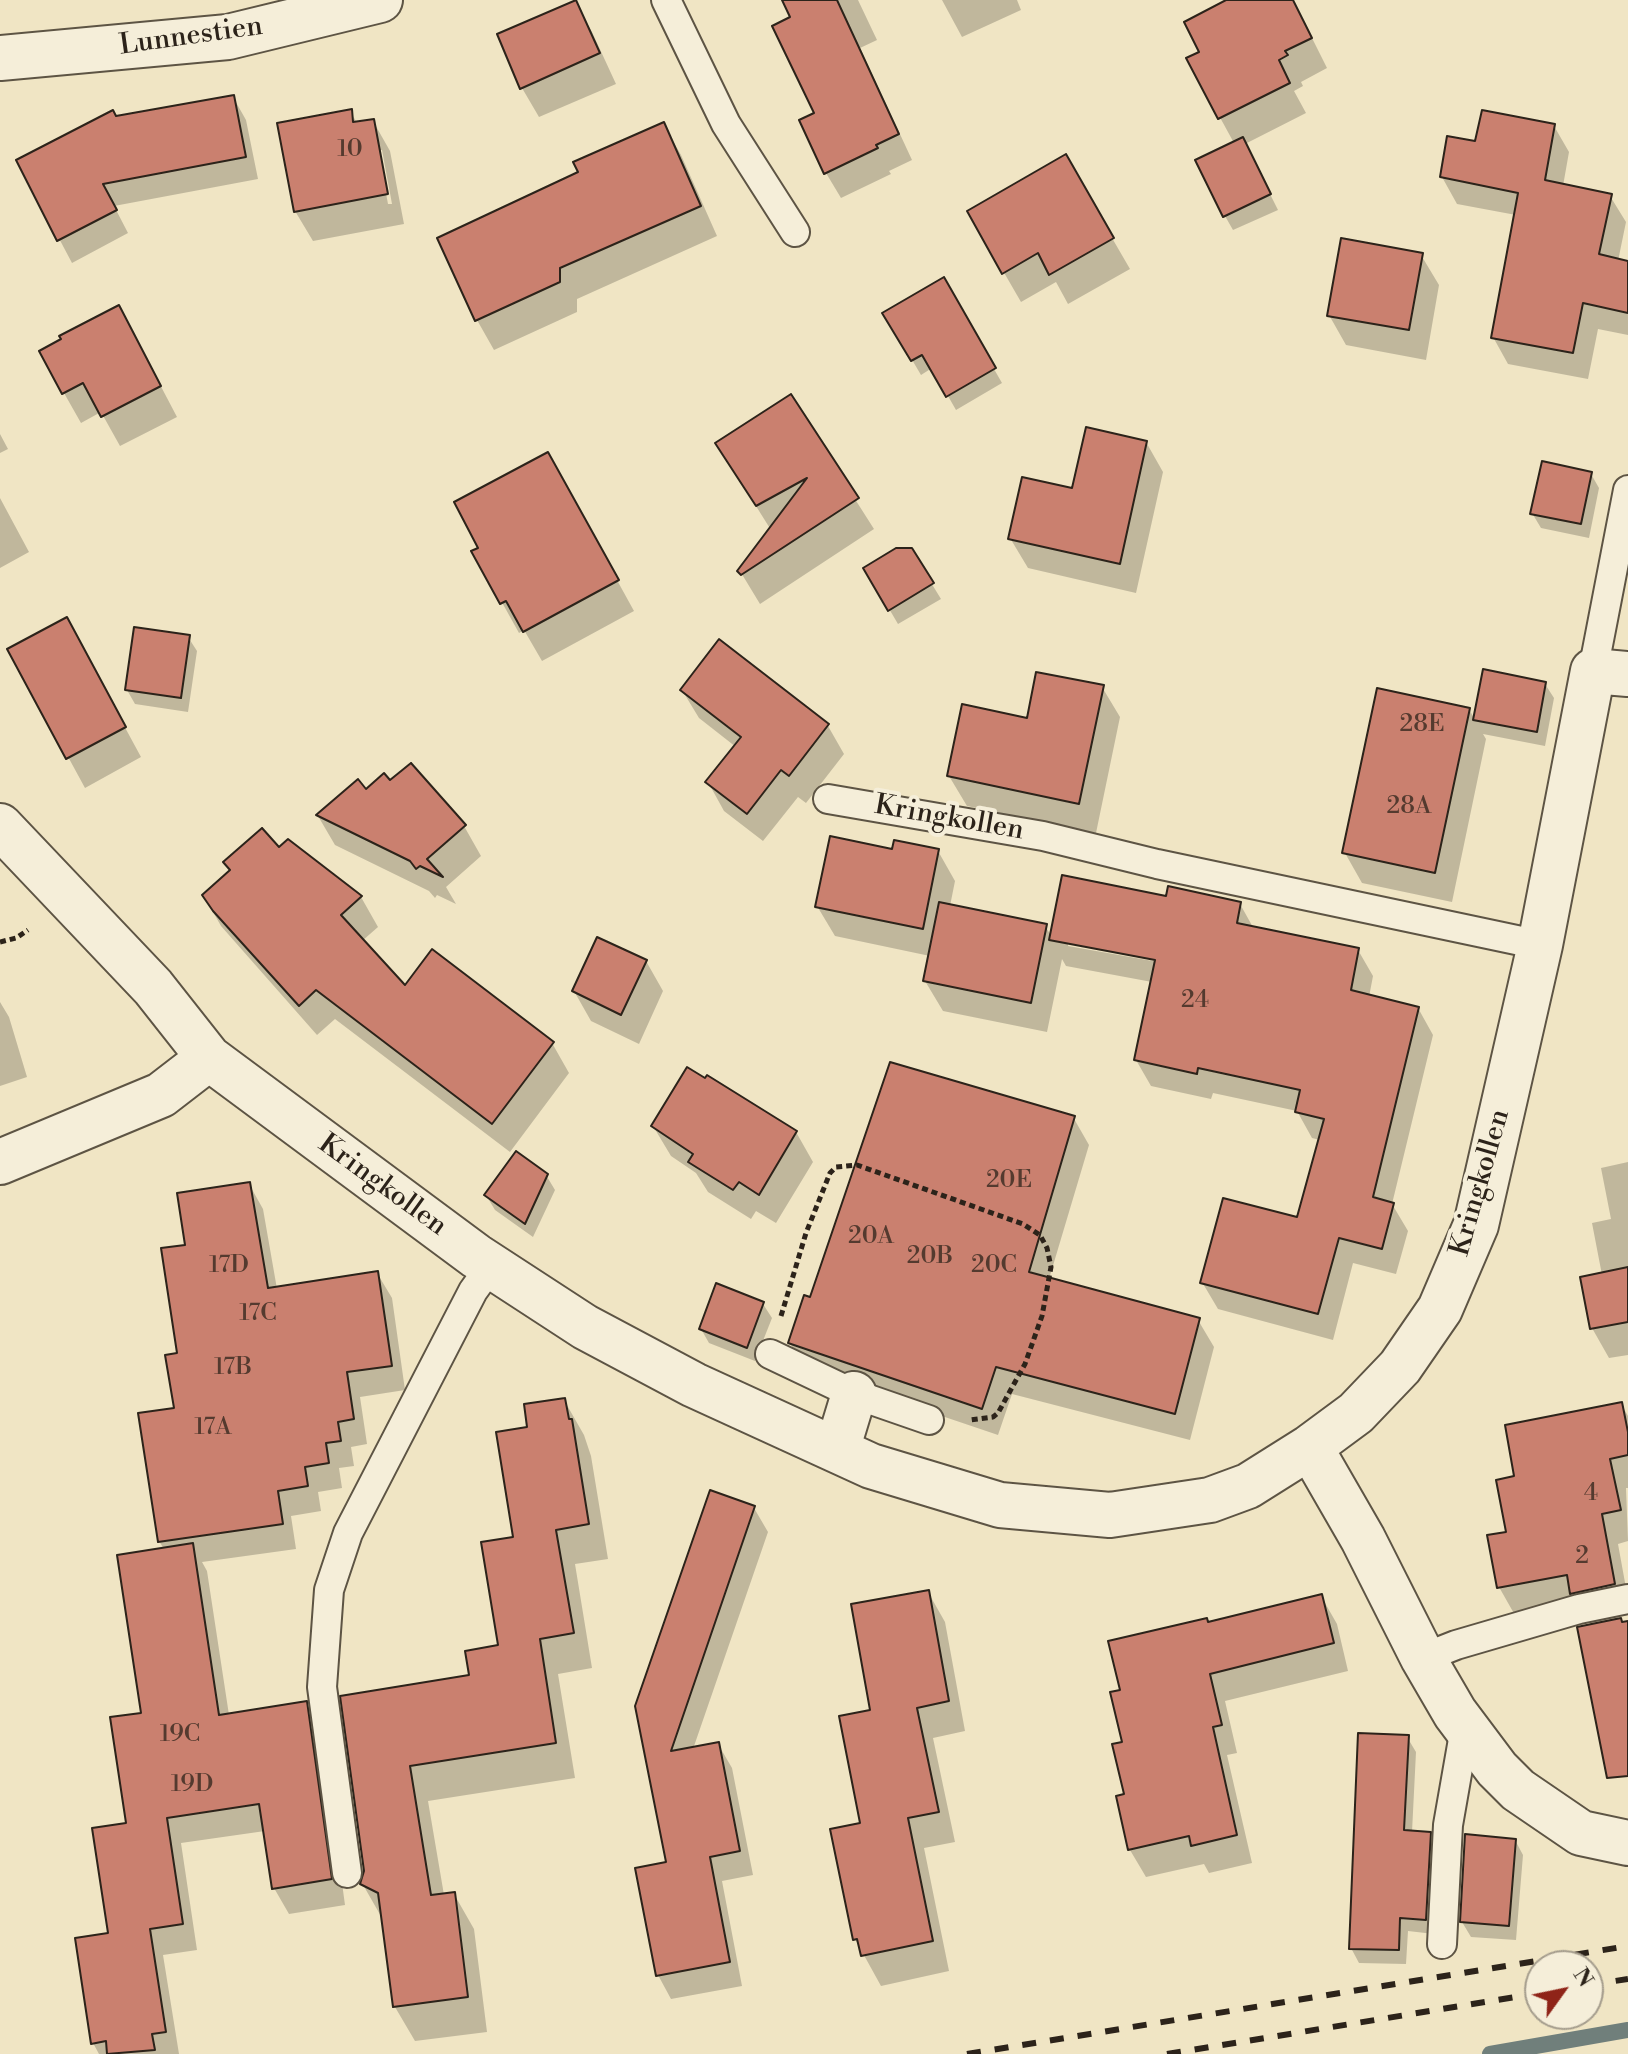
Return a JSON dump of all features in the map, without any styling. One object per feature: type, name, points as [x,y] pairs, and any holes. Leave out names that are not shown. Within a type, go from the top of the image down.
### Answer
[{"type":"street","name":"Lunnestien","points":[[0,58],[228,37],[380,0]]},
{"type":"street","name":"Kringkollen","points":[[0,826],[153,987],[209,1058],[491,1266],[585,1327],[694,1385],[871,1466],[1000,1505],[1110,1515],[1210,1500],[1248,1486],[1310,1447],[1356,1413],[1400,1367],[1440,1309],[1476,1225],[1540,945],[1611,672]]},
{"type":"street","points":[[0,1162],[161,1095],[209,1058]]},
{"type":"street","points":[[837,1450],[854,1394]]},
{"type":"street","points":[[1310,1447],[1363,1539],[1423,1658],[1465,1728],[1497,1769],[1518,1790],[1581,1833],[1628,1843]]},
{"type":"lane","points":[[666,0],[726,124],[795,232]]},
{"type":"lane","name":"Kringkollen","points":[[1611,672],[1628,490]]},
{"type":"lane","name":"Kringkollen","points":[[828,799],[1043,836],[1157,864],[1540,945]]},
{"type":"lane","points":[[347,1873],[322,1687],[329,1590],[348,1533],[473,1291],[491,1266]]},
{"type":"lane","points":[[770,1354],[854,1394],[929,1420]]},
{"type":"lane","points":[[1423,1658],[1456,1645],[1579,1609],[1628,1599]]},
{"type":"lane","points":[[1442,1944],[1448,1825],[1465,1728]]},
{"type":"path","points":[[770,1354],[806,1233],[830,1173],[836,1167],[857,1165],[1003,1216],[1040,1235],[1051,1267],[1042,1316],[1025,1364],[993,1417],[929,1420]]},
{"type":"building","points":[[576,0],[600,53],[520,89],[497,34]]},
{"type":"building","points":[[782,0],[837,0],[899,134],[876,145],[878,148],[824,174],[799,120],[814,113],[772,26],[790,17]]},
{"type":"building","points":[[1226,0],[1293,0],[1312,38],[1285,51],[1288,55],[1279,60],[1290,83],[1218,119],[1186,58],[1199,52],[1184,22]]},
{"type":"building","points":[[234,95],[246,157],[103,184],[117,210],[57,241],[16,160],[113,110],[116,116]]},
{"type":"building","points":[[352,109],[353,122],[374,119],[388,194],[294,212],[277,123]]},
{"type":"building","points":[[1482,110],[1555,124],[1545,180],[1612,194],[1599,254],[1628,261],[1628,313],[1583,303],[1573,353],[1491,338],[1518,193],[1440,177],[1447,136],[1475,141]]},
{"type":"building","points":[[664,122],[701,206],[560,268],[560,282],[475,321],[437,238],[578,172],[573,162]]},
{"type":"building","points":[[1243,137],[1271,194],[1223,217],[1195,160]]},
{"type":"building","points":[[1066,154],[1114,238],[1049,275],[1038,253],[1002,274],[967,211]]},
{"type":"building","points":[[1341,238],[1423,253],[1409,330],[1327,316]]},
{"type":"building","points":[[944,277],[996,368],[946,397],[922,355],[911,361],[882,313]]},
{"type":"building","points":[[119,305],[161,386],[101,417],[83,383],[62,394],[39,351],[61,339],[59,336]]},
{"type":"building","points":[[791,394],[859,498],[741,575],[737,571],[807,478],[756,506],[715,443]]},
{"type":"building","points":[[1086,427],[1147,441],[1120,564],[1008,539],[1022,477],[1072,488]]},
{"type":"building","points":[[548,452],[619,580],[523,632],[506,601],[500,604],[471,551],[478,548],[454,502]]},
{"type":"building","points":[[1542,461],[1592,472],[1581,524],[1530,514]]},
{"type":"building","points":[[896,548],[912,548],[934,583],[888,611],[863,568]]},
{"type":"building","points":[[67,617],[126,727],[66,759],[7,649]]},
{"type":"building","points":[[134,627],[190,635],[181,698],[125,690]]},
{"type":"building","points":[[719,639],[829,724],[789,776],[781,770],[747,814],[705,782],[741,737],[680,690]]},
{"type":"building","points":[[1483,669],[1546,682],[1537,732],[1473,720]]},
{"type":"building","points":[[1036,672],[1104,685],[1079,804],[947,776],[962,704],[1027,718]]},
{"type":"building","points":[[1377,688],[1470,708],[1435,873],[1342,853]]},
{"type":"building","points":[[411,763],[466,825],[427,859],[443,877],[420,866],[416,869],[410,861],[316,815],[358,779],[366,789],[384,773],[390,780]]},
{"type":"building","points":[[262,828],[279,847],[288,839],[362,896],[341,915],[405,985],[432,949],[554,1042],[492,1124],[316,990],[299,1006],[213,911],[202,895],[230,870],[223,862]]},
{"type":"building","points":[[830,836],[892,849],[894,840],[939,849],[923,929],[815,907]]},
{"type":"building","points":[[1062,875],[1166,896],[1168,886],[1241,902],[1237,923],[1359,948],[1351,990],[1419,1007],[1373,1197],[1394,1203],[1382,1249],[1339,1238],[1318,1314],[1200,1283],[1223,1198],[1297,1217],[1324,1119],[1295,1112],[1300,1090],[1198,1068],[1197,1074],[1134,1060],[1155,960],[1049,940]]},
{"type":"building","points":[[939,902],[1047,924],[1031,1003],[923,981]]},
{"type":"building","points":[[597,937],[647,960],[621,1015],[572,991]]},
{"type":"building","points":[[890,1062],[1075,1116],[1029,1272],[1200,1318],[1175,1414],[996,1367],[982,1409],[788,1343],[804,1295],[810,1297]]},
{"type":"building","points":[[687,1067],[705,1078],[707,1075],[797,1131],[759,1195],[739,1182],[733,1190],[688,1162],[693,1154],[651,1126]]},
{"type":"building","points":[[516,1151],[548,1174],[525,1224],[484,1195]]},
{"type":"building","points":[[250,1182],[268,1288],[378,1271],[392,1366],[347,1372],[354,1419],[338,1422],[341,1441],[326,1443],[329,1463],[305,1467],[308,1486],[278,1491],[283,1524],[158,1542],[138,1413],[174,1408],[165,1355],[177,1353],[161,1248],[185,1245],[177,1193]]},
{"type":"building","points":[[1628,1267],[1628,1322],[1590,1329],[1580,1277]]},
{"type":"building","points":[[716,1283],[764,1302],[747,1348],[699,1329]]},
{"type":"building","points":[[565,1398],[569,1419],[572,1419],[589,1524],[556,1530],[574,1633],[540,1639],[556,1743],[410,1766],[431,1895],[455,1892],[468,1997],[393,2007],[378,1893],[360,1884],[364,1871],[340,1696],[469,1675],[465,1651],[498,1645],[481,1542],[513,1537],[496,1432],[527,1427],[524,1404]]},
{"type":"building","points":[[1622,1402],[1628,1432],[1628,1455],[1610,1459],[1621,1510],[1602,1514],[1615,1584],[1570,1594],[1567,1575],[1497,1588],[1487,1535],[1506,1532],[1496,1480],[1514,1476],[1505,1425]]},
{"type":"building","points":[[710,1490],[755,1506],[671,1751],[719,1742],[740,1851],[710,1857],[730,1962],[656,1976],[635,1868],[666,1862],[635,1706]]},
{"type":"building","points":[[193,1543],[219,1715],[307,1701],[332,1879],[272,1889],[259,1804],[167,1818],[183,1924],[150,1929],[166,2032],[152,2034],[155,2050],[107,2054],[106,2041],[91,2044],[75,1938],[108,1933],[92,1828],[126,1823],[110,1717],[141,1713],[117,1555]]},
{"type":"building","points":[[929,1590],[949,1701],[917,1708],[939,1812],[908,1818],[933,1941],[861,1956],[857,1939],[853,1940],[830,1829],[860,1823],[839,1716],[870,1710],[851,1604]]},
{"type":"building","points":[[1322,1594],[1334,1643],[1210,1674],[1222,1725],[1213,1727],[1237,1835],[1191,1846],[1189,1836],[1128,1850],[1116,1796],[1124,1794],[1112,1744],[1122,1742],[1110,1692],[1120,1690],[1108,1641],[1207,1618],[1208,1622]]},
{"type":"building","points":[[1621,1618],[1622,1622],[1628,1621],[1628,1776],[1607,1778],[1577,1627]]},
{"type":"building","points":[[1358,1733],[1409,1735],[1404,1830],[1431,1832],[1426,1920],[1400,1918],[1399,1950],[1349,1949]]},
{"type":"building","points":[[1465,1834],[1516,1839],[1509,1926],[1460,1922]]},
{"type":"waterway","points":[[1490,2054],[1628,2030]]},
{"type":"railway","points":[[967,2054],[1628,1946]]},
{"type":"railway","points":[[1604,1983],[1628,1979]]},
{"type":"railway","points":[[1167,2054],[1524,1996]]}]
